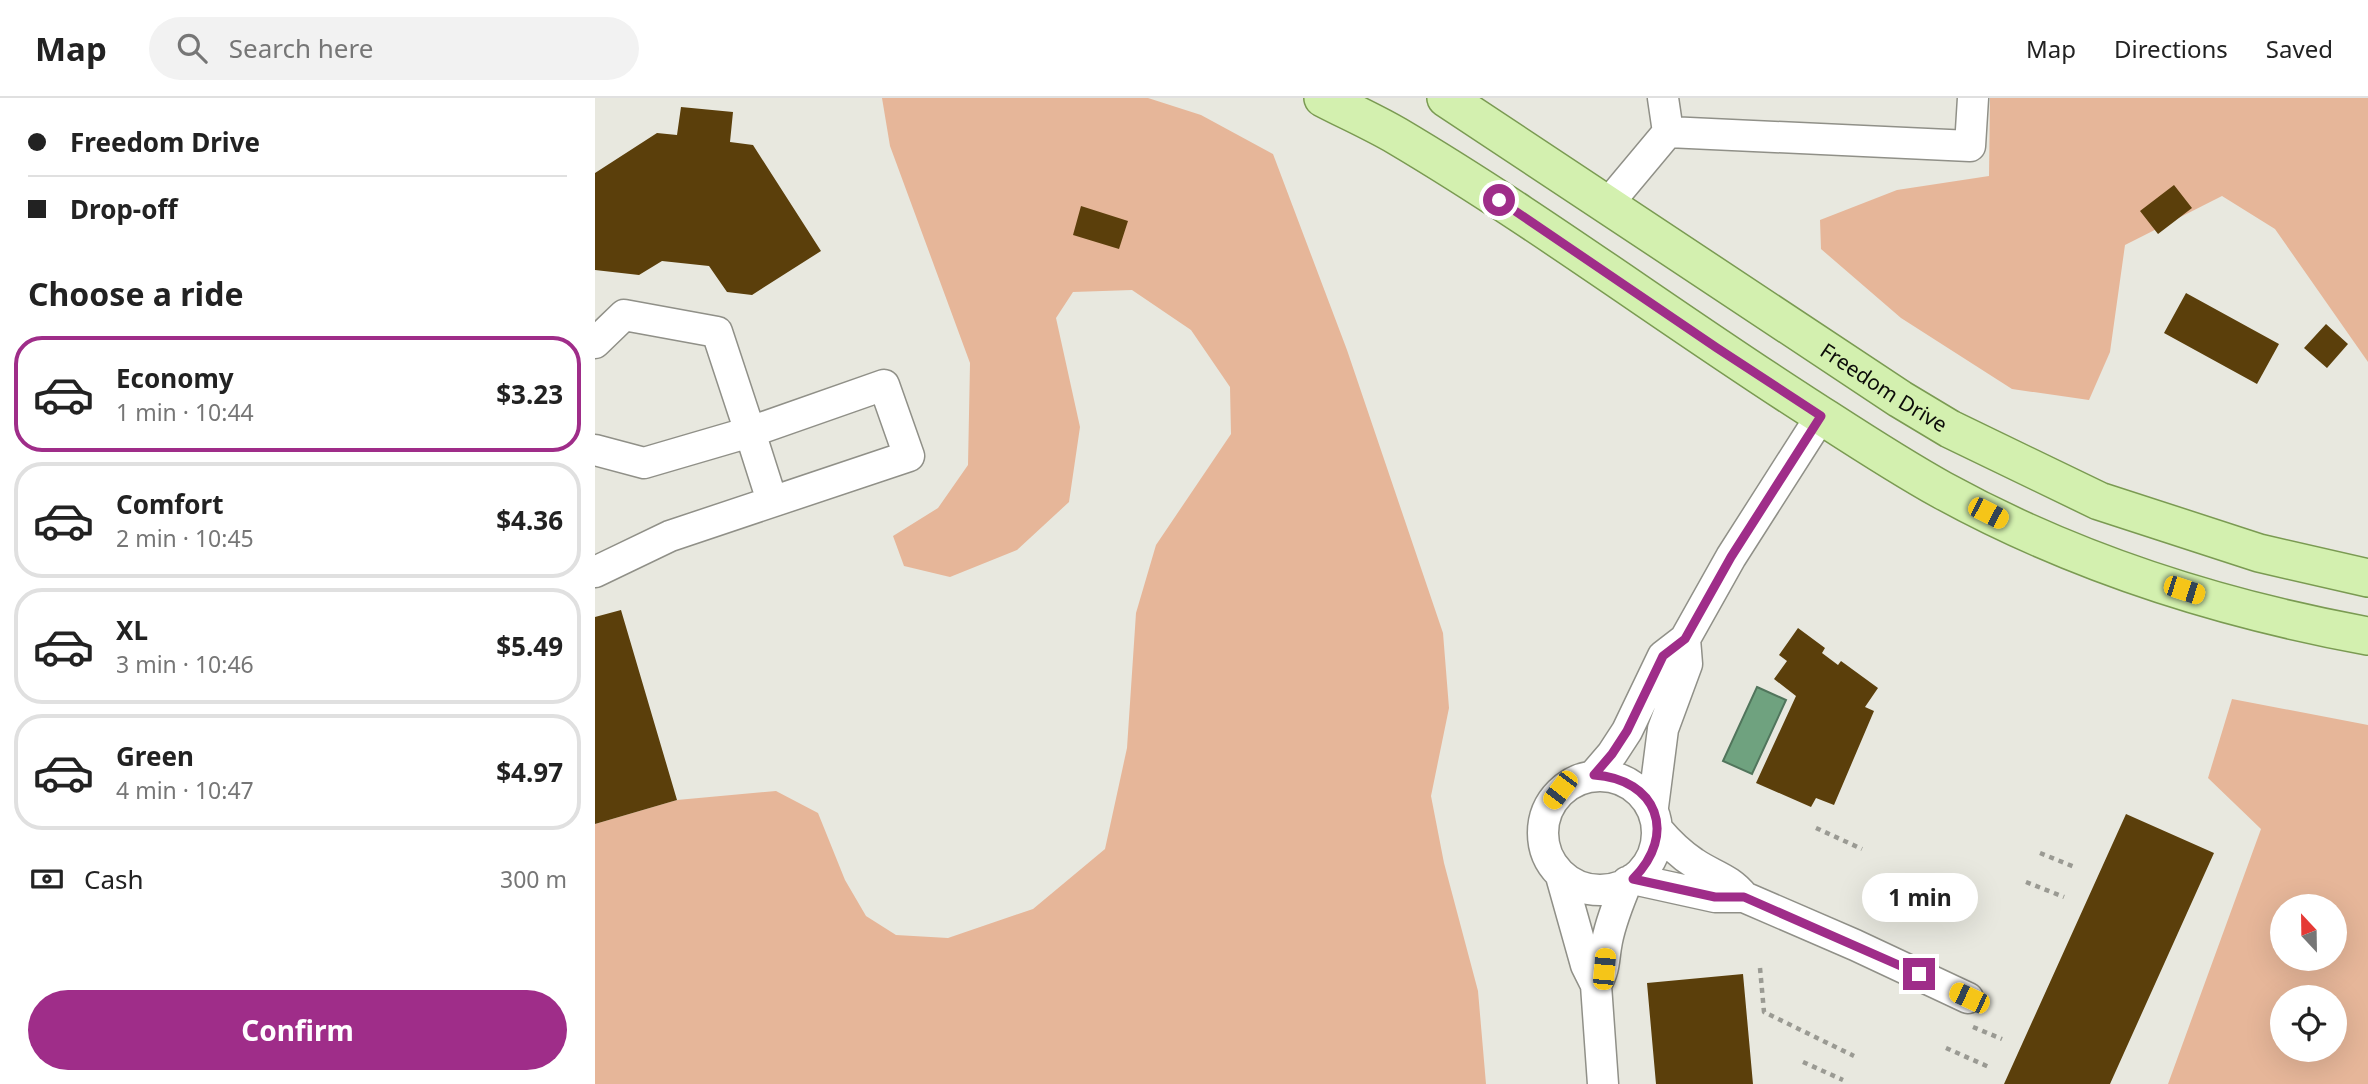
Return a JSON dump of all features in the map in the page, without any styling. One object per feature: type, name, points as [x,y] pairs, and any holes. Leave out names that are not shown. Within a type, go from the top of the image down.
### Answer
[{"type":"main road","points":[[1323,98],[1396,135],[1508,206],[1821,416],[1942,490],[2093,560],[2207,598],[2312,626],[2368,636]]},
{"type":"main road","name":"Freedom Drive","points":[[1446,98],[1950,429],[2099,501],[2259,554],[2368,578]]},
{"type":"street","points":[[1607,205],[1668,132],[1663,98]]},
{"type":"street","points":[[1668,132],[1970,146],[1973,98]]},
{"type":"street","points":[[595,343],[624,315],[717,332],[772,501]]},
{"type":"street","points":[[595,450],[644,463],[750,432],[884,385],[909,456],[670,536],[595,572]]},
{"type":"street","points":[[1594,775],[1627,731],[1663,656],[1685,639],[1731,557],[1821,416]]},
{"type":"street","points":[[1560,876],[1577,886],[1596,890],[1616,888],[1630,881],[1647,865],[1655,848],[1663,729],[1687,664],[1685,639]]},
{"type":"street","points":[[1603,1084],[1596,985],[1586,965],[1569,899],[1542,842],[1542,822],[1549,805],[1560,790],[1576,780],[1594,775],[1612,776],[1629,783],[1671,845],[1694,863],[1734,885],[1744,897]]},
{"type":"street","points":[[1630,881],[1715,897],[1744,897],[1874,953],[1969,1011]]},
{"type":"street","points":[[1596,985],[1604,969],[1606,943],[1614,914],[1630,881]]},
{"type":"path","points":[[1817,828],[1862,849]]},
{"type":"path","points":[[2040,853],[2077,868]]},
{"type":"path","points":[[2026,882],[2064,897]]},
{"type":"path","points":[[1760,968],[1764,1012],[1854,1056]]},
{"type":"path","points":[[1969,1011],[2002,1039]]},
{"type":"path","points":[[1946,1048],[1989,1067]]},
{"type":"path","points":[[1803,1062],[1843,1080]]},
{"type":"shaded area","points":[[882,98],[1148,98],[1201,115],[1273,154],[1347,350],[1443,633],[1449,708],[1431,796],[1444,863],[1478,991],[1486,1084],[595,1084],[595,824],[677,800],[776,791],[818,813],[845,880],[866,916],[896,935],[948,938],[1033,909],[1105,849],[1127,748],[1136,613],[1156,545],[1231,434],[1230,387],[1191,330],[1132,290],[1073,292],[1056,318],[1080,427],[1069,502],[1017,550],[950,577],[904,566],[893,536],[938,508],[968,465],[970,363],[890,146]]},
{"type":"shaded area","points":[[1990,98],[2368,98],[2368,362],[2275,229],[2222,196],[2125,245],[2110,352],[2089,400],[2012,389],[1901,318],[1821,249],[1820,220],[1897,190],[1989,176]]},
{"type":"shaded area","points":[[1757,687],[1786,700],[1752,774],[1723,761]]},
{"type":"shaded area","points":[[2232,699],[2368,725],[2368,1084],[2168,1084],[2261,829],[2208,778]]},
{"type":"building","points":[[681,107],[733,112],[730,142],[753,145],[821,251],[752,295],[727,292],[709,266],[662,261],[639,275],[595,270],[595,173],[657,133],[677,135]]},
{"type":"building","points":[[2174,185],[2192,208],[2158,234],[2140,211]]},
{"type":"building","points":[[1081,206],[1128,221],[1119,249],[1073,235]]},
{"type":"building","points":[[2186,293],[2279,344],[2257,384],[2164,333]]},
{"type":"building","points":[[2326,324],[2348,344],[2327,368],[2304,348]]},
{"type":"building","points":[[621,610],[677,800],[595,824],[595,617]]},
{"type":"building","points":[[1798,628],[1825,648],[1822,653],[1838,665],[1841,661],[1878,688],[1865,707],[1874,711],[1834,805],[1816,798],[1811,807],[1756,783],[1796,696],[1774,679],[1787,661],[1779,655]]},
{"type":"building","points":[[2126,814],[2214,853],[2110,1084],[2004,1084]]},
{"type":"building","points":[[1743,974],[1753,1084],[1656,1084],[1647,983]]},
{"type":"route","points":[[1499,200],[1821,416],[1731,557],[1685,639],[1663,656],[1627,731],[1594,775],[1612,776],[1629,783],[1653,807],[1657,829],[1655,848],[1647,865],[1633,879],[1715,897],[1744,897],[1919,974]]}]
